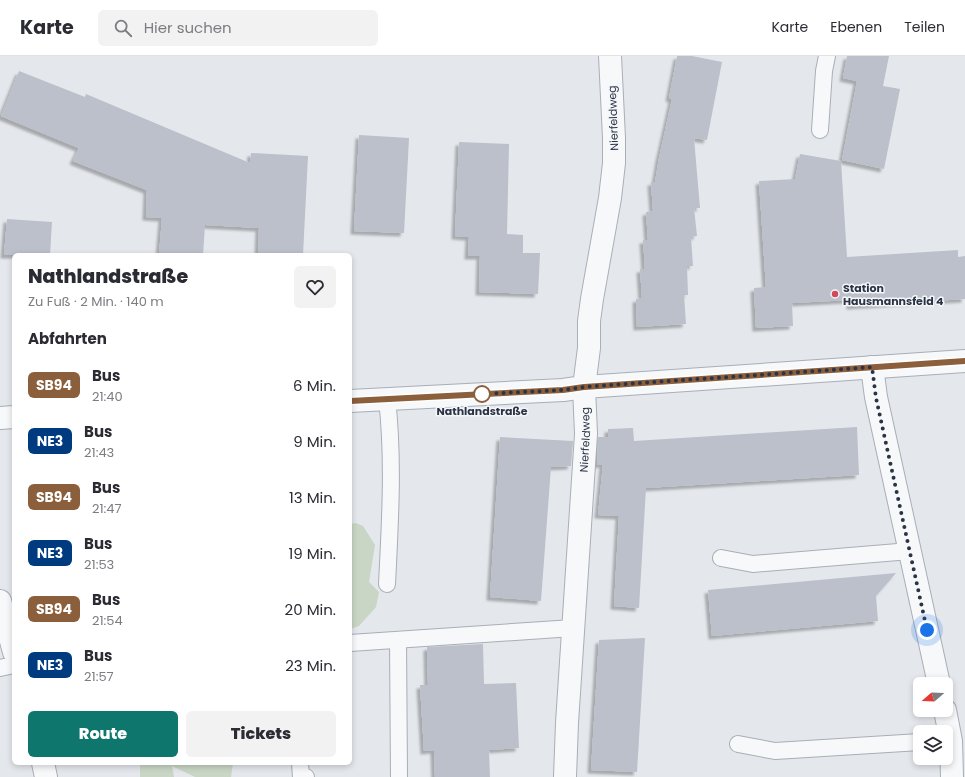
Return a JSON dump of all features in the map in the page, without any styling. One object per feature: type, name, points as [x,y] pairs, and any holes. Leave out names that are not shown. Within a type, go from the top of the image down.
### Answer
[{"type":"street","name":"Nierfeldweg","points":[[565,777],[567,723],[586,434],[584,387],[589,348],[589,321],[610,198],[614,163],[610,56]]},
{"type":"street","points":[[352,401],[563,390],[584,387],[965,361]]},
{"type":"street","points":[[872,367],[876,398],[937,677]]},
{"type":"street","points":[[0,418],[12,417]]},
{"type":"street","points":[[0,601],[12,645]]},
{"type":"street","points":[[43,765],[46,777]]},
{"type":"street","points":[[951,765],[952,777]]},
{"type":"lane","points":[[820,130],[824,71],[827,56]]},
{"type":"lane","points":[[387,399],[390,430],[390,518],[387,584]]},
{"type":"lane","points":[[721,558],[753,564],[910,551]]},
{"type":"lane","points":[[352,643],[573,628]]},
{"type":"lane","points":[[398,640],[399,777]]},
{"type":"lane","points":[[0,668],[12,665]]},
{"type":"lane","points":[[738,744],[775,751],[913,742]]},
{"type":"lane","points":[[300,765],[301,777],[306,777]]},
{"type":"green space","points":[[356,523],[363,526],[375,545],[369,582],[379,592],[376,607],[359,626],[352,628],[352,524]]},
{"type":"green space","points":[[140,765],[233,765],[231,777],[195,777],[172,766],[174,777],[140,777]]},
{"type":"building","points":[[677,56],[692,56],[722,62],[707,140],[694,138],[700,208],[694,208],[697,236],[691,237],[693,266],[687,266],[688,295],[684,295],[686,324],[637,327],[636,299],[642,298],[640,269],[645,269],[643,240],[648,240],[646,212],[653,211],[651,182],[655,182],[672,99],[669,98]]},
{"type":"building","points":[[847,56],[889,56],[883,86],[900,89],[884,169],[842,160],[857,81],[843,78]]},
{"type":"building","points":[[19,71],[85,97],[86,94],[250,163],[251,153],[308,156],[303,253],[258,253],[259,228],[205,225],[203,253],[159,253],[162,218],[146,217],[147,190],[73,161],[79,148],[1,116]]},
{"type":"building","points":[[359,135],[409,138],[404,233],[354,231]]},
{"type":"building","points":[[459,142],[509,144],[507,234],[523,235],[523,253],[540,253],[538,294],[479,292],[480,256],[468,256],[469,237],[455,236]]},
{"type":"building","points":[[800,154],[841,161],[847,257],[958,250],[958,257],[965,256],[965,299],[850,306],[850,300],[792,303],[793,326],[756,328],[754,288],[766,287],[759,181],[795,179]]},
{"type":"building","points":[[7,219],[52,222],[50,253],[12,253],[12,255],[4,255]]},
{"type":"building","points":[[857,427],[859,475],[646,488],[639,608],[614,606],[619,516],[598,515],[603,464],[597,465],[598,437],[608,437],[608,429],[633,428],[634,441]]},
{"type":"building","points":[[500,437],[573,441],[571,466],[551,467],[541,601],[490,597]]},
{"type":"building","points":[[896,573],[876,596],[878,621],[712,636],[708,590]]},
{"type":"building","points":[[645,638],[637,772],[591,770],[599,640]]},
{"type":"building","points":[[483,644],[484,684],[516,683],[519,748],[489,750],[490,777],[435,777],[434,750],[424,751],[420,685],[428,685],[427,647]]},
{"type":"bus line","name":"SB94","points":[[352,401],[563,390],[584,387],[965,361]]},
{"type":"place","name":"Station Hausmannsfeld 4","points":[[835,294]]},
{"type":"place","name":"Nathlandstraße","points":[[482,394]]},
{"type":"route","points":[[482,394],[563,390],[584,387],[872,367],[876,398],[927,630]]}]
